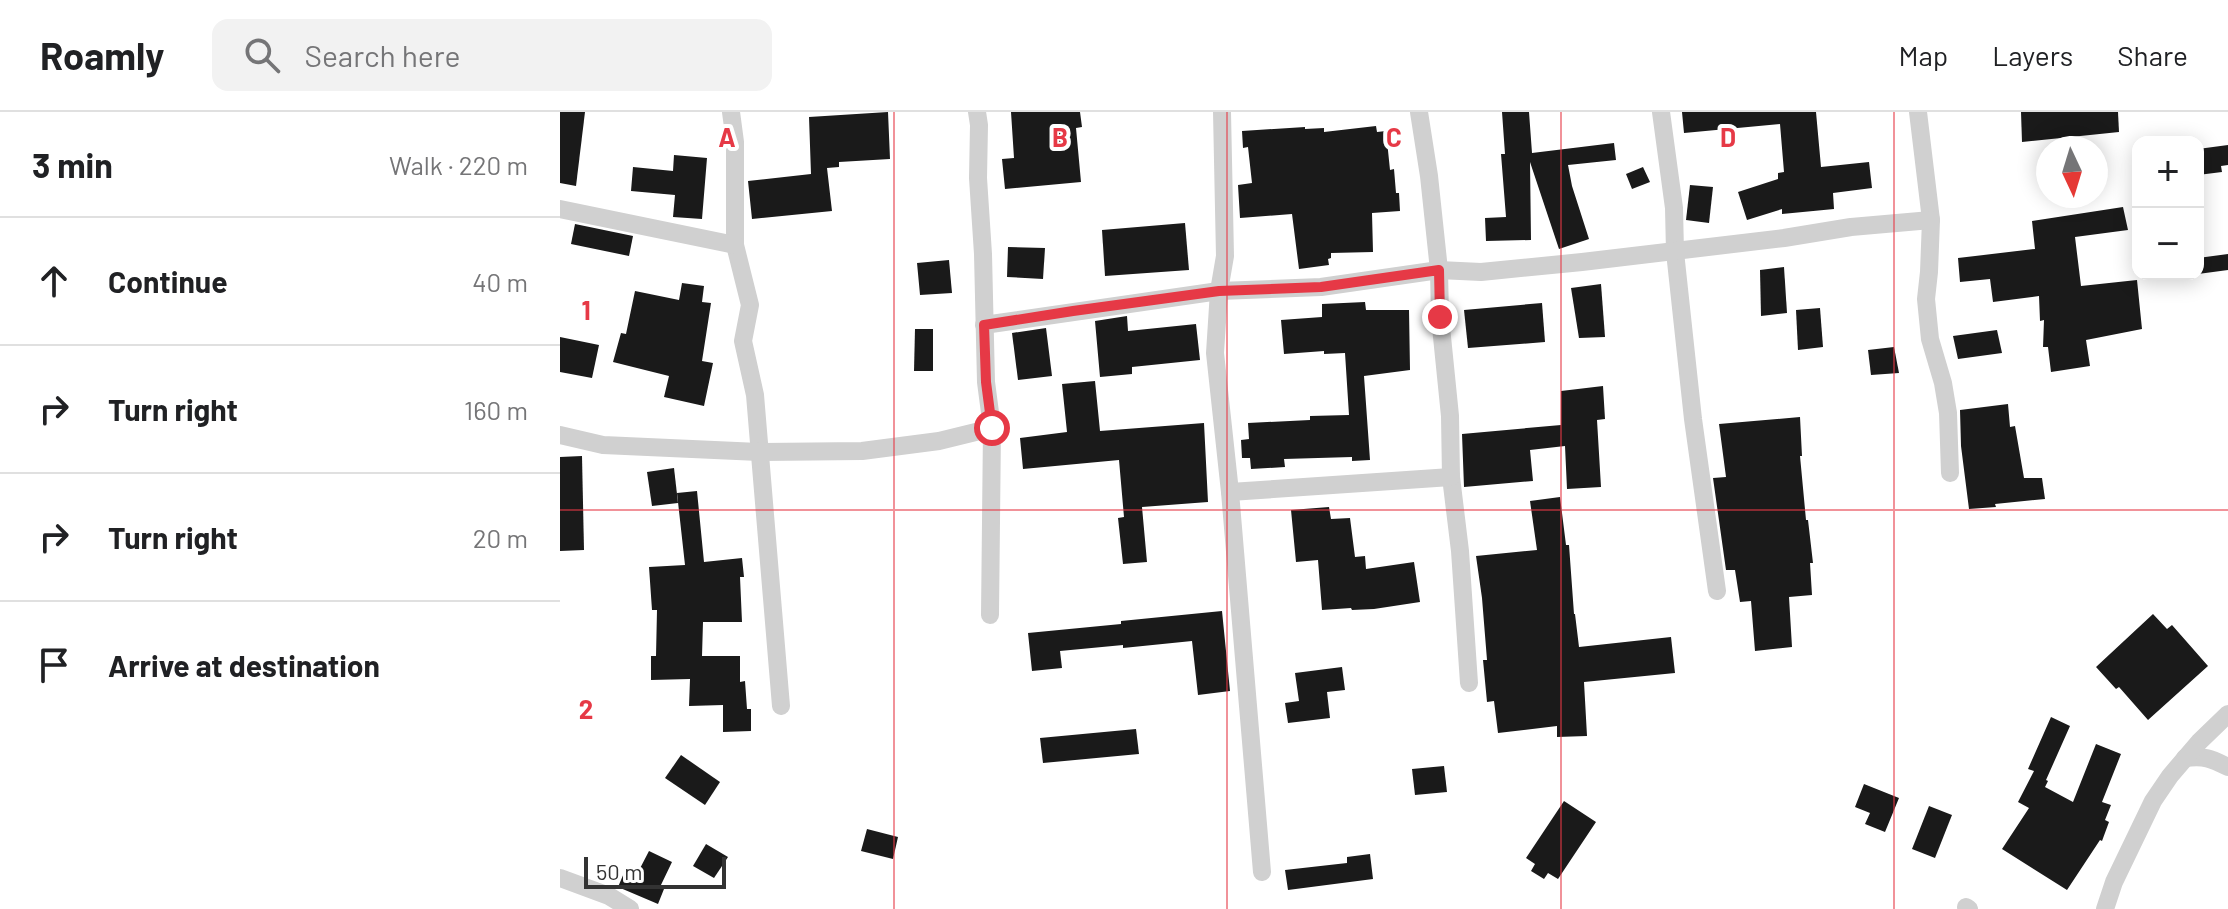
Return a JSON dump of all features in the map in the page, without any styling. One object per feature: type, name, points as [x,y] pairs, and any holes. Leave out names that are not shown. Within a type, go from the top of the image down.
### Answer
[{"type":"street","points":[[731,112],[735,142],[735,245],[750,305],[743,341],[755,395],[781,706]]},
{"type":"street","points":[[977,112],[986,382],[992,428],[990,615]]},
{"type":"street","points":[[1222,112],[1225,256],[1215,353],[1230,492],[1262,872]]},
{"type":"street","points":[[1419,112],[1439,270],[1440,317],[1450,416],[1451,477],[1460,551],[1469,683]]},
{"type":"street","points":[[1661,112],[1674,208],[1675,252],[1693,419],[1717,591]]},
{"type":"street","points":[[1918,112],[1931,220],[1926,299],[1930,339],[1948,413],[1950,473]]},
{"type":"street","points":[[560,209],[735,245]]},
{"type":"street","points":[[984,325],[1219,291],[1321,287],[1439,270],[1481,272],[1675,252],[1851,227],[1931,220]]},
{"type":"street","points":[[560,435],[603,445],[759,452],[862,451],[939,441],[992,428]]},
{"type":"street","points":[[1230,492],[1451,477]]},
{"type":"street","points":[[2105,909],[2114,882],[2153,801],[2185,758],[2228,714]]},
{"type":"street","points":[[2185,758],[2210,758],[2228,767]]},
{"type":"street","points":[[560,878],[609,896],[630,909]]},
{"type":"building","points":[[560,112],[585,112],[576,186],[560,183]]},
{"type":"building","points":[[888,112],[890,159],[839,162],[839,167],[827,168],[832,211],[752,219],[748,181],[811,174],[809,117]]},
{"type":"building","points":[[1011,112],[1080,112],[1082,127],[1076,128],[1081,182],[1005,189],[1002,159],[1014,158]]},
{"type":"building","points":[[1502,112],[1529,112],[1532,153],[1614,143],[1616,160],[1568,165],[1589,239],[1559,249],[1530,162],[1531,240],[1486,241],[1485,218],[1506,217],[1501,154],[1505,154]]},
{"type":"building","points":[[1682,112],[1816,112],[1821,167],[1869,162],[1872,188],[1833,193],[1834,209],[1782,214],[1782,209],[1747,220],[1738,192],[1778,179],[1778,173],[1784,172],[1780,124],[1684,133]]},
{"type":"building","points":[[2021,112],[2118,112],[2119,132],[2036,136],[2036,141],[2022,142]]},
{"type":"building","points":[[1376,126],[1377,132],[1386,131],[1390,170],[1394,169],[1400,211],[1372,213],[1373,252],[1331,253],[1329,265],[1299,269],[1292,214],[1240,218],[1238,185],[1252,183],[1248,147],[1243,148],[1242,131],[1305,127],[1324,128],[1324,132]]},
{"type":"building","points":[[2228,145],[2228,165],[2221,166],[2222,172],[2204,174],[2204,148]]},
{"type":"building","points":[[674,155],[707,158],[702,219],[673,217],[675,195],[631,191],[633,167],[673,171]]},
{"type":"building","points":[[1643,167],[1650,182],[1632,189],[1626,174]]},
{"type":"building","points":[[1690,185],[1713,187],[1709,223],[1686,220]]},
{"type":"building","points":[[2123,207],[2128,230],[2075,237],[2081,286],[2137,280],[2142,329],[2086,340],[2090,366],[2051,372],[2048,347],[2043,347],[2044,320],[2040,321],[2039,296],[1993,302],[1990,279],[1960,282],[1958,258],[2035,249],[2032,221]]},
{"type":"building","points":[[1185,223],[1189,270],[1105,276],[1102,230]]},
{"type":"building","points":[[575,224],[633,236],[629,256],[571,244]]},
{"type":"building","points":[[1008,247],[1045,248],[1043,279],[1007,277]]},
{"type":"building","points":[[2228,254],[2228,270],[2204,273],[2204,257]]},
{"type":"building","points":[[949,260],[952,293],[920,295],[917,263]]},
{"type":"building","points":[[1784,267],[1787,313],[1761,316],[1760,270]]},
{"type":"building","points":[[682,283],[704,286],[702,302],[711,303],[702,361],[713,363],[704,406],[664,397],[669,376],[613,362],[621,333],[626,334],[635,291],[679,300]]},
{"type":"building","points":[[1601,284],[1605,337],[1579,338],[1571,288]]},
{"type":"building","points":[[1365,302],[1366,310],[1409,310],[1410,370],[1364,376],[1370,460],[1352,461],[1352,457],[1284,459],[1285,467],[1251,469],[1250,458],[1242,458],[1241,440],[1249,439],[1248,423],[1349,415],[1345,353],[1284,354],[1281,320],[1322,317],[1322,304]]},
{"type":"building","points":[[1542,303],[1545,342],[1468,348],[1464,310]]},
{"type":"building","points":[[1820,308],[1823,347],[1798,350],[1796,310]]},
{"type":"building","points":[[1127,316],[1128,331],[1196,324],[1200,360],[1132,367],[1132,374],[1100,377],[1095,321]]},
{"type":"building","points":[[1046,328],[1052,376],[1018,380],[1012,333]]},
{"type":"building","points":[[915,329],[933,329],[933,371],[914,371]]},
{"type":"building","points":[[1997,330],[2002,353],[1958,359],[1953,336]]},
{"type":"building","points":[[560,337],[599,345],[592,378],[560,372]]},
{"type":"building","points":[[1894,347],[1899,373],[1871,375],[1868,350]]},
{"type":"building","points":[[1095,381],[1100,431],[1204,423],[1208,502],[1142,507],[1147,562],[1123,564],[1118,518],[1124,517],[1119,460],[1023,469],[1020,438],[1067,432],[1062,384]]},
{"type":"building","points":[[1603,386],[1605,419],[1597,420],[1601,487],[1567,489],[1565,446],[1530,450],[1533,481],[1464,487],[1462,434],[1561,425],[1561,391]]},
{"type":"building","points":[[2008,404],[2010,427],[2015,426],[2024,478],[2042,478],[2045,499],[1969,509],[1960,410]]},
{"type":"building","points":[[1800,417],[1800,456],[1813,563],[1810,563],[1812,595],[1789,597],[1792,647],[1755,651],[1751,601],[1740,602],[1735,570],[1726,570],[1713,478],[1726,477],[1719,424]]},
{"type":"building","points":[[582,456],[584,550],[560,551],[560,457]]},
{"type":"building","points":[[674,468],[678,503],[652,506],[647,472]]},
{"type":"building","points":[[697,491],[704,562],[742,558],[744,577],[740,577],[742,622],[703,622],[702,656],[740,656],[740,682],[745,681],[747,709],[751,709],[751,731],[723,732],[723,705],[689,706],[690,679],[651,680],[651,656],[656,656],[657,610],[652,610],[649,567],[685,565],[677,493]]},
{"type":"building","points":[[1560,497],[1566,545],[1569,545],[1579,647],[1671,637],[1675,673],[1584,682],[1587,736],[1557,737],[1557,726],[1498,733],[1494,701],[1487,702],[1483,660],[1487,660],[1476,556],[1537,550],[1530,501]]},
{"type":"building","points":[[1329,507],[1331,519],[1350,518],[1355,557],[1365,556],[1366,569],[1414,562],[1420,602],[1374,609],[1322,610],[1318,560],[1296,562],[1291,510]]},
{"type":"building","points":[[1222,611],[1230,691],[1198,695],[1192,641],[1060,651],[1062,668],[1032,671],[1028,633]]},
{"type":"building","points":[[2153,614],[2167,629],[2172,625],[2208,666],[2148,720],[2119,687],[2116,689],[2096,667]]},
{"type":"building","points":[[1342,667],[1345,690],[1327,692],[1330,718],[1288,723],[1285,703],[1299,701],[1295,673]]},
{"type":"building","points":[[2051,717],[2070,726],[2045,787],[2073,802],[2096,744],[2121,754],[2102,802],[2111,805],[2102,841],[2067,890],[2002,849],[2029,808],[2018,802],[2034,771],[2028,769]]},
{"type":"building","points":[[1136,729],[1139,754],[1043,763],[1040,738]]},
{"type":"building","points":[[681,755],[720,782],[705,805],[665,778]]},
{"type":"building","points":[[1444,766],[1447,792],[1415,795],[1412,769]]},
{"type":"building","points":[[1864,784],[1899,798],[1885,832],[1865,824],[1870,813],[1855,807]]},
{"type":"building","points":[[1564,801],[1596,822],[1558,879],[1548,873],[1544,879],[1531,871],[1535,864],[1526,858]]},
{"type":"building","points":[[1929,806],[1952,815],[1935,858],[1912,849]]},
{"type":"building","points":[[867,829],[898,837],[893,859],[861,851]]},
{"type":"building","points":[[706,844],[728,857],[714,878],[693,866]]},
{"type":"building","points":[[649,851],[672,862],[660,887],[664,889],[658,904],[618,887],[624,873],[635,878]]},
{"type":"building","points":[[1370,854],[1373,879],[1288,890],[1285,870],[1347,863],[1347,857]]},
{"type":"route","points":[[992,428],[986,382],[984,325],[1219,291],[1321,287],[1439,270],[1440,317]]}]
